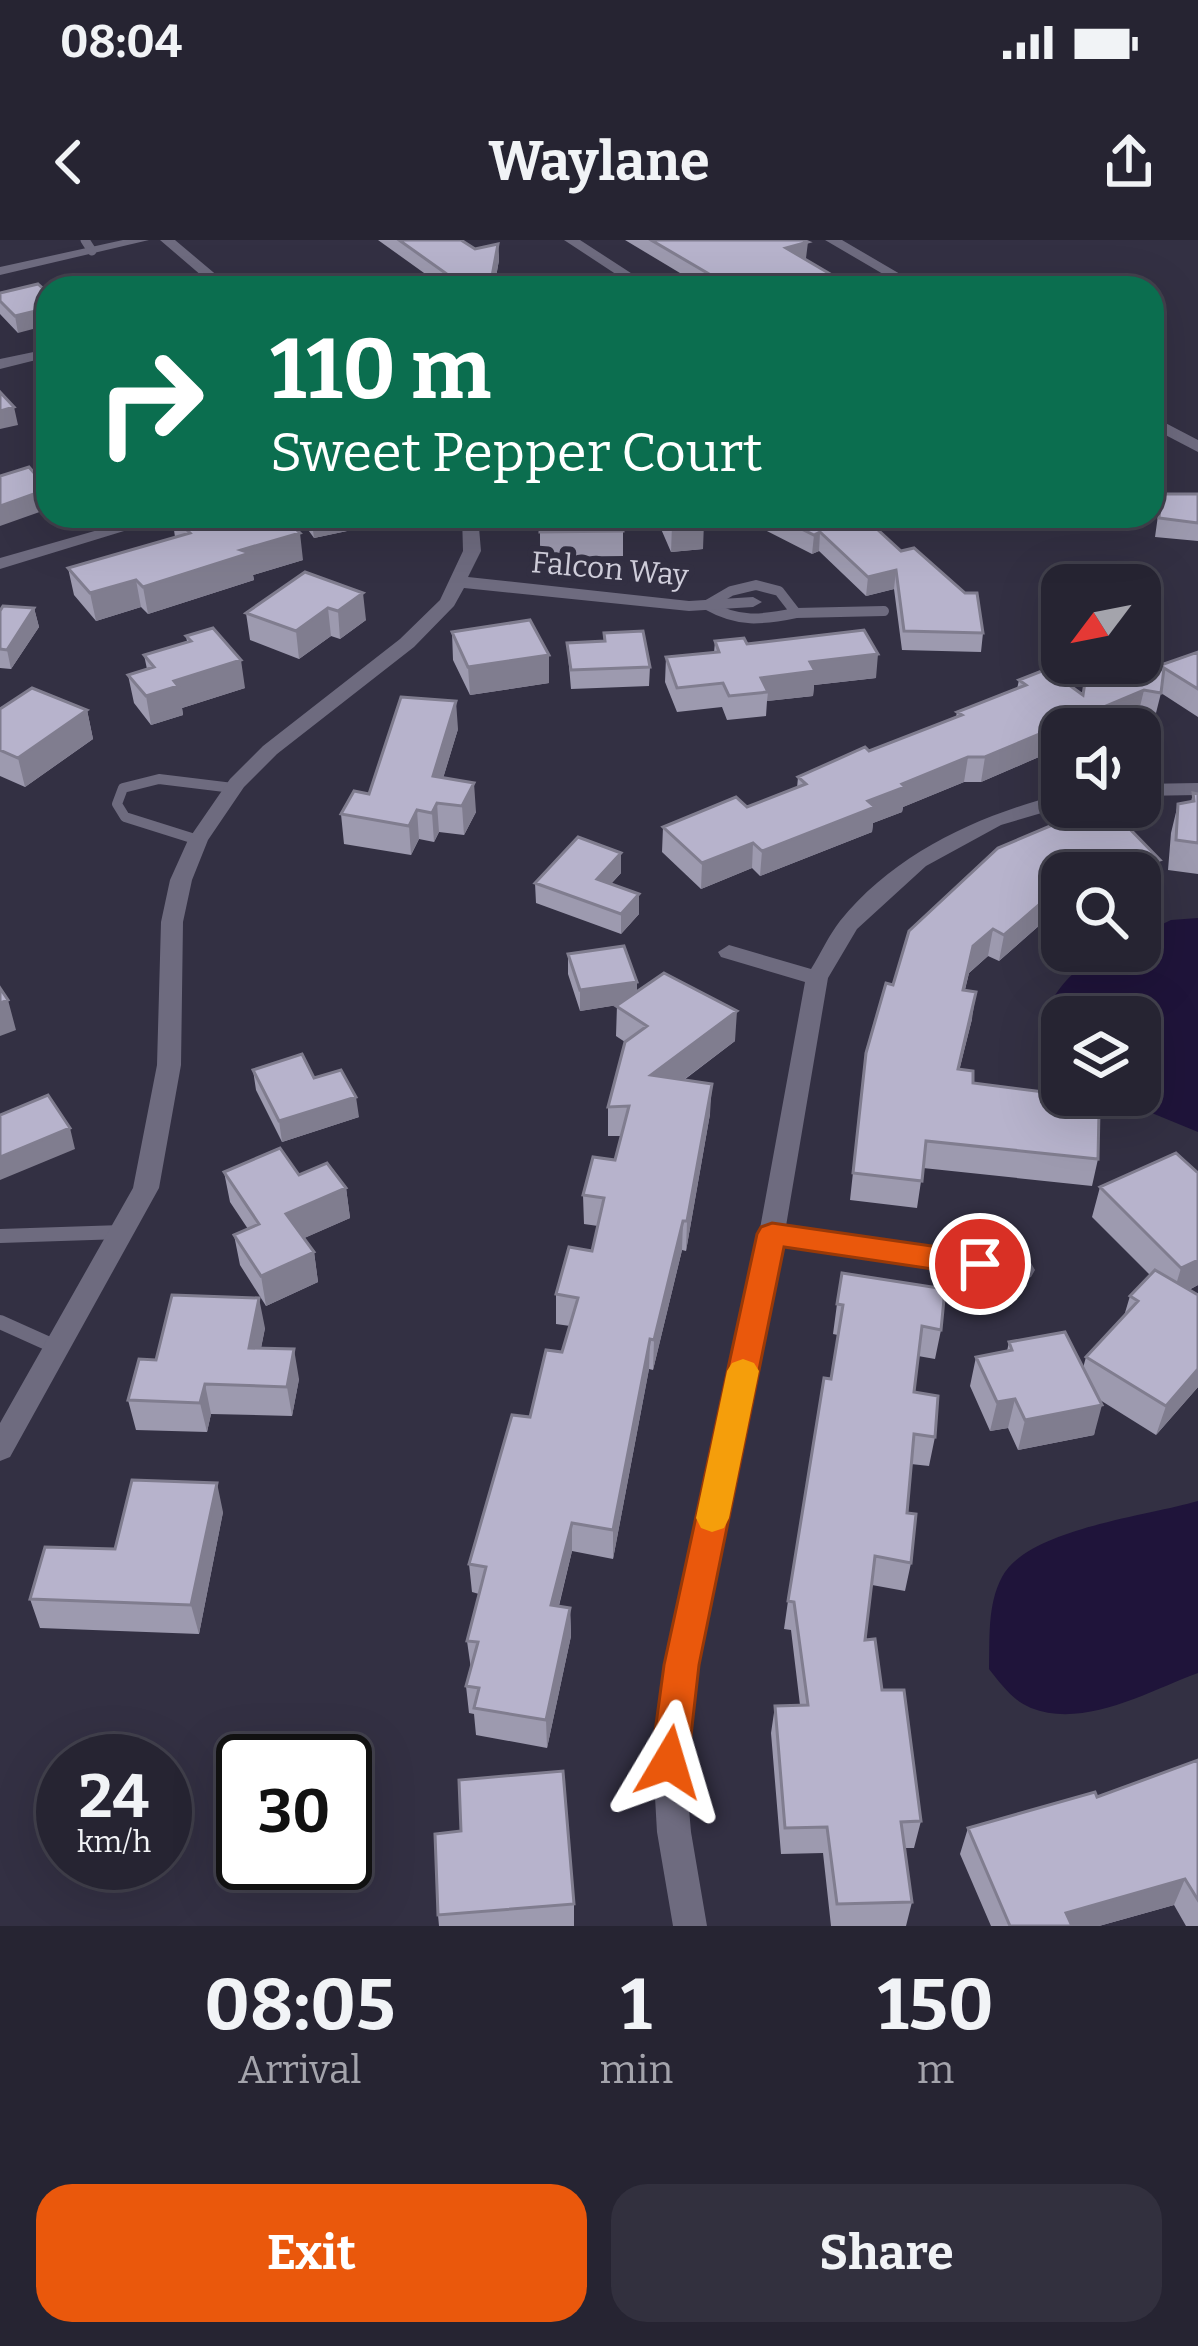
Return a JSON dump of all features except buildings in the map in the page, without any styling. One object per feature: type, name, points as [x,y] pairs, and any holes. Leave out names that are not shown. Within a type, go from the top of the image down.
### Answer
[{"type":"street","points":[[0,271],[88,246],[142,240]]},
{"type":"street","points":[[167,240],[210,276]]},
{"type":"street","points":[[571,240],[628,276]]},
{"type":"street","points":[[832,240],[896,276]]},
{"type":"street","points":[[0,364],[36,356]]},
{"type":"street","points":[[1164,428],[1198,447]]},
{"type":"street","points":[[0,564],[124,528]]},
{"type":"street","points":[[0,1449],[146,1188],[169,1065],[172,922],[181,880],[198,840],[233,788],[270,750],[426,627],[461,582],[472,551],[471,528]]},
{"type":"street","name":"Falcon Way","points":[[461,582],[707,605],[753,602]]},
{"type":"street","points":[[1161,790],[1198,789]]},
{"type":"street","points":[[690,1926],[674,1832],[669,1762],[682,1665],[772,1234],[818,978],[849,925],[918,860],[994,820],[1041,806]]},
{"type":"street","points":[[729,952],[818,978]]},
{"type":"street","points":[[772,1234],[1022,1270]]},
{"type":"lane","points":[[796,613],[778,589],[753,584],[728,590],[707,605],[731,618],[754,621],[796,613],[884,611]]},
{"type":"lane","points":[[198,840],[125,817],[117,804],[123,788],[159,779],[233,788]]},
{"type":"lane","points":[[0,1236],[122,1232]]},
{"type":"lane","points":[[0,1322],[58,1348]]},
{"type":"shaded area","points":[[1198,918],[1198,1132],[1159,1116],[1161,996],[1055,996],[1075,972],[1161,972],[1161,925]]},
{"type":"shaded area","points":[[1198,1501],[1198,1673],[1116,1705],[1073,1714],[1031,1708],[1008,1692],[989,1669],[990,1622],[997,1588],[1016,1561],[1062,1536]]},
{"type":"slow traffic","points":[[712,1518],[743,1371]]},
{"type":"route","points":[[669,1762],[682,1665],[772,1234],[980,1264]]}]
